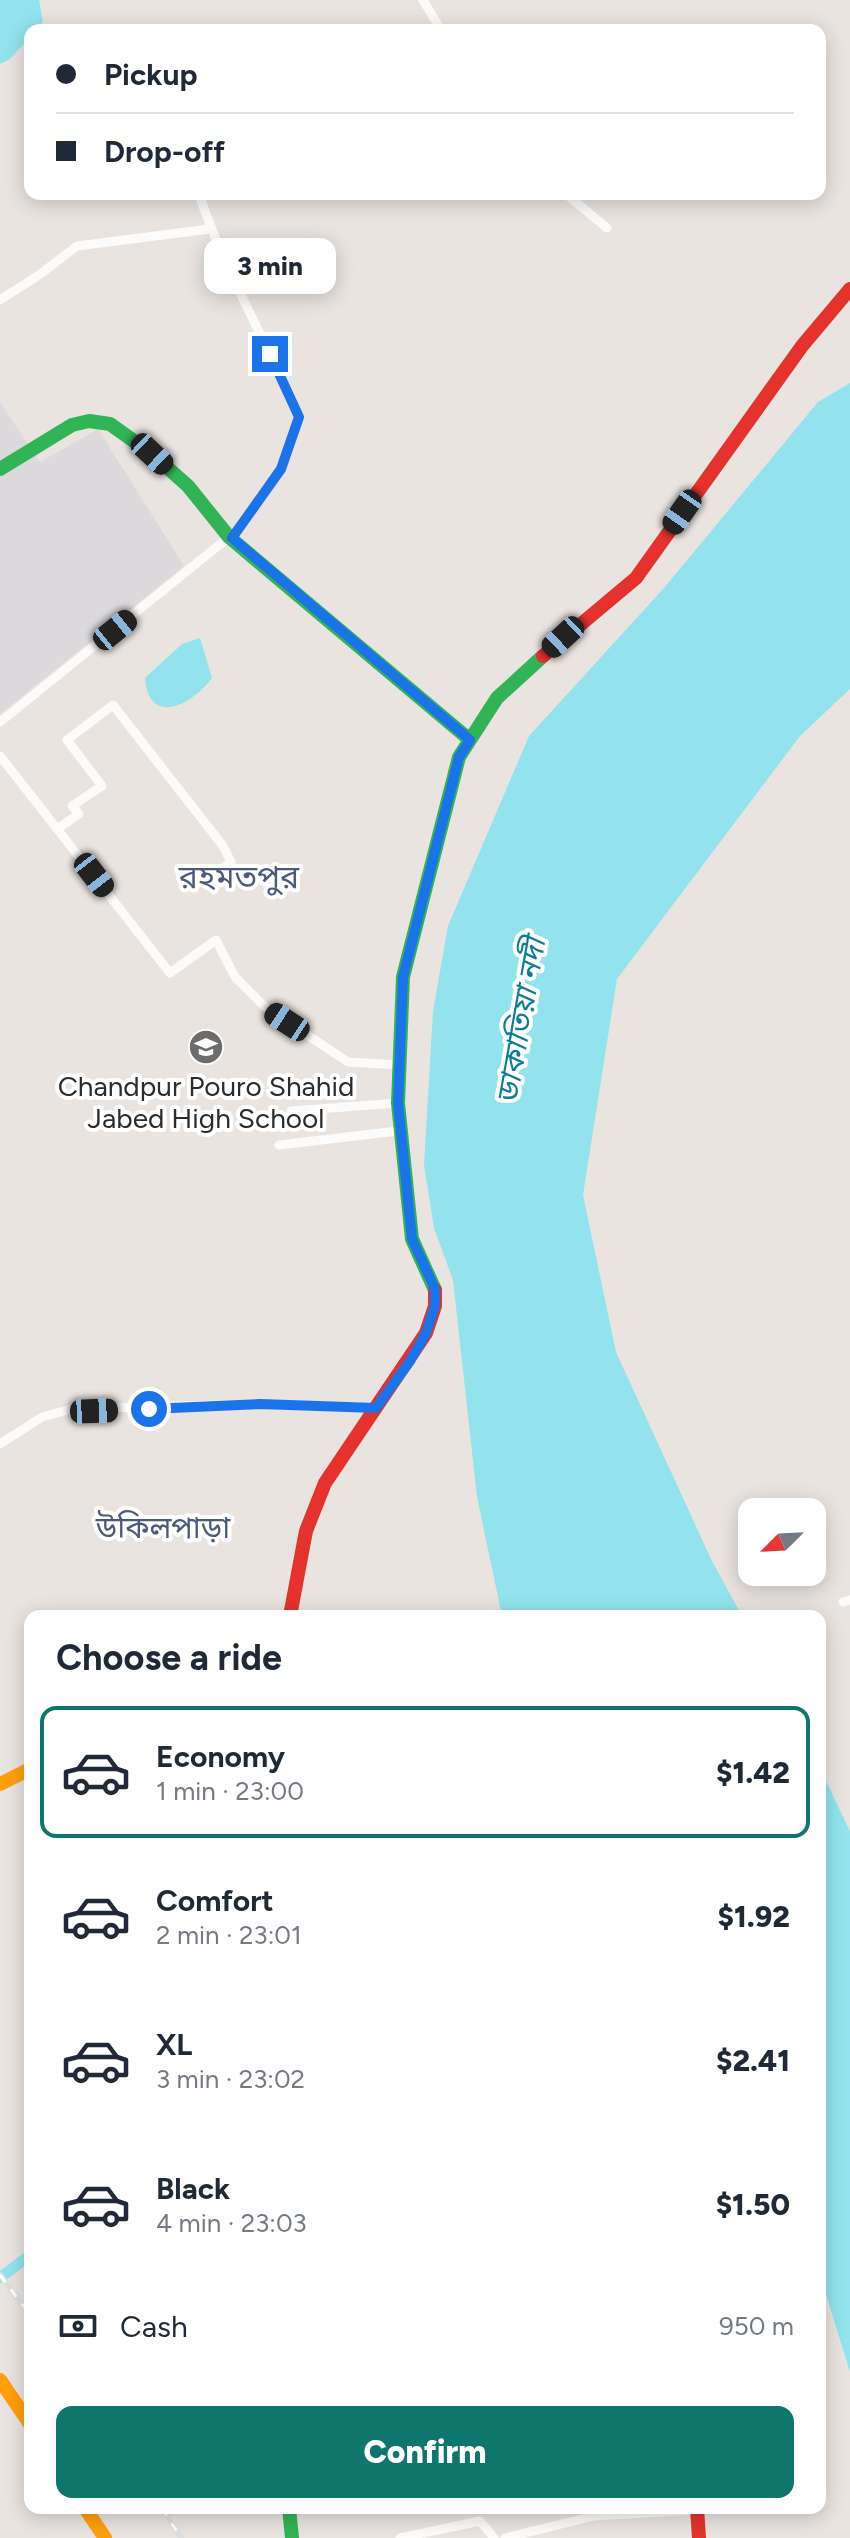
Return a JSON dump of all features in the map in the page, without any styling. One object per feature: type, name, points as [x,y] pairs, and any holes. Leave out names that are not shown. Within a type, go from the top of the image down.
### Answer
[{"type":"main road","points":[[291,1610],[306,1531],[315,1504],[325,1483],[410,1361],[426,1333],[435,1306],[435,1289],[412,1239],[398,1131],[403,977],[459,757],[497,698],[563,637],[636,578],[802,346],[850,289]]},
{"type":"main road","points":[[0,469],[72,425],[102,421],[152,454],[188,486],[231,538],[470,740]]},
{"type":"main road","points":[[0,1784],[24,1772]]},
{"type":"main road","points":[[0,2380],[24,2415]]},
{"type":"main road","points":[[89,2514],[105,2538]]},
{"type":"main road","points":[[290,2514],[292,2538]]},
{"type":"main road","points":[[697,2514],[699,2538]]},
{"type":"street","points":[[423,0],[437,24]]},
{"type":"street","points":[[0,722],[231,538],[281,469],[299,417],[210,229],[201,200]]},
{"type":"street","points":[[573,200],[607,228]]},
{"type":"street","points":[[0,300],[77,246],[210,229]]},
{"type":"street","points":[[57,829],[79,814],[72,806],[102,786],[67,740],[113,705],[223,846],[231,862],[212,877]]},
{"type":"street","points":[[0,756],[170,973],[216,940],[235,977],[265,1007],[348,1062],[401,1065]]},
{"type":"street","points":[[291,1111],[398,1103]]},
{"type":"street","points":[[279,1145],[398,1131]]},
{"type":"street","points":[[0,1444],[42,1417],[71,1409],[260,1404],[376,1408]]},
{"type":"street","points":[[505,2538],[594,2516],[623,2514]]},
{"type":"street","points":[[400,2538],[480,2521],[494,2538]]},
{"type":"shaded area","points":[[0,402],[40,462],[98,429],[184,566],[0,714]]},
{"type":"water","points":[[0,0],[39,0],[43,22],[24,24],[24,44],[10,59],[0,64]]},
{"type":"water","name":"ডাকাতিয়া নদী","points":[[850,383],[850,689],[800,736],[617,979],[583,1195],[616,1352],[711,1559],[739,1610],[501,1610],[477,1497],[453,1280],[434,1228],[424,1165],[433,1011],[448,926],[529,736],[664,588],[818,402]]},
{"type":"water","points":[[200,638],[212,678],[184,703],[163,707],[154,703],[145,678],[182,644]]},
{"type":"water","points":[[826,1781],[850,1831],[850,2372],[826,2294]]},
{"type":"waterway","points":[[0,2278],[24,2260]]},
{"type":"railway","points":[[0,2275],[24,2307]]},
{"type":"railway","points":[[166,2514],[181,2538]]},
{"type":"traffic: fast","points":[[0,469],[72,425],[89,421],[110,424],[152,454],[188,486],[229,537],[470,740]]},
{"type":"traffic: fast","points":[[435,1290],[412,1239],[398,1103],[403,977],[459,757],[497,698],[543,656]]},
{"type":"traffic: fast","points":[[290,2514],[292,2538]]},
{"type":"traffic: slow","points":[[0,1784],[24,1772]]},
{"type":"traffic: slow","points":[[0,2380],[24,2415]]},
{"type":"traffic: slow","points":[[89,2514],[105,2538]]},
{"type":"traffic: jam","points":[[543,656],[636,578],[802,346],[850,289]]},
{"type":"traffic: jam","points":[[291,1610],[306,1531],[325,1483],[426,1333],[435,1306],[435,1290]]},
{"type":"traffic: jam","points":[[697,2514],[699,2538]]},
{"type":"place","name":"Chandpur Pouro Shahid Jabed High School","points":[[206,1047]]},
{"type":"district","name":"রহমতপুর","points":[[239,877]]},
{"type":"district","name":"উকিলপাড়া","points":[[163,1528]]},
{"type":"route","points":[[149,1409],[260,1404],[376,1408],[410,1361],[432,1320],[435,1306],[435,1289],[412,1239],[398,1131],[403,977],[459,757],[470,740],[232,538],[281,469],[299,417],[270,354]]}]
